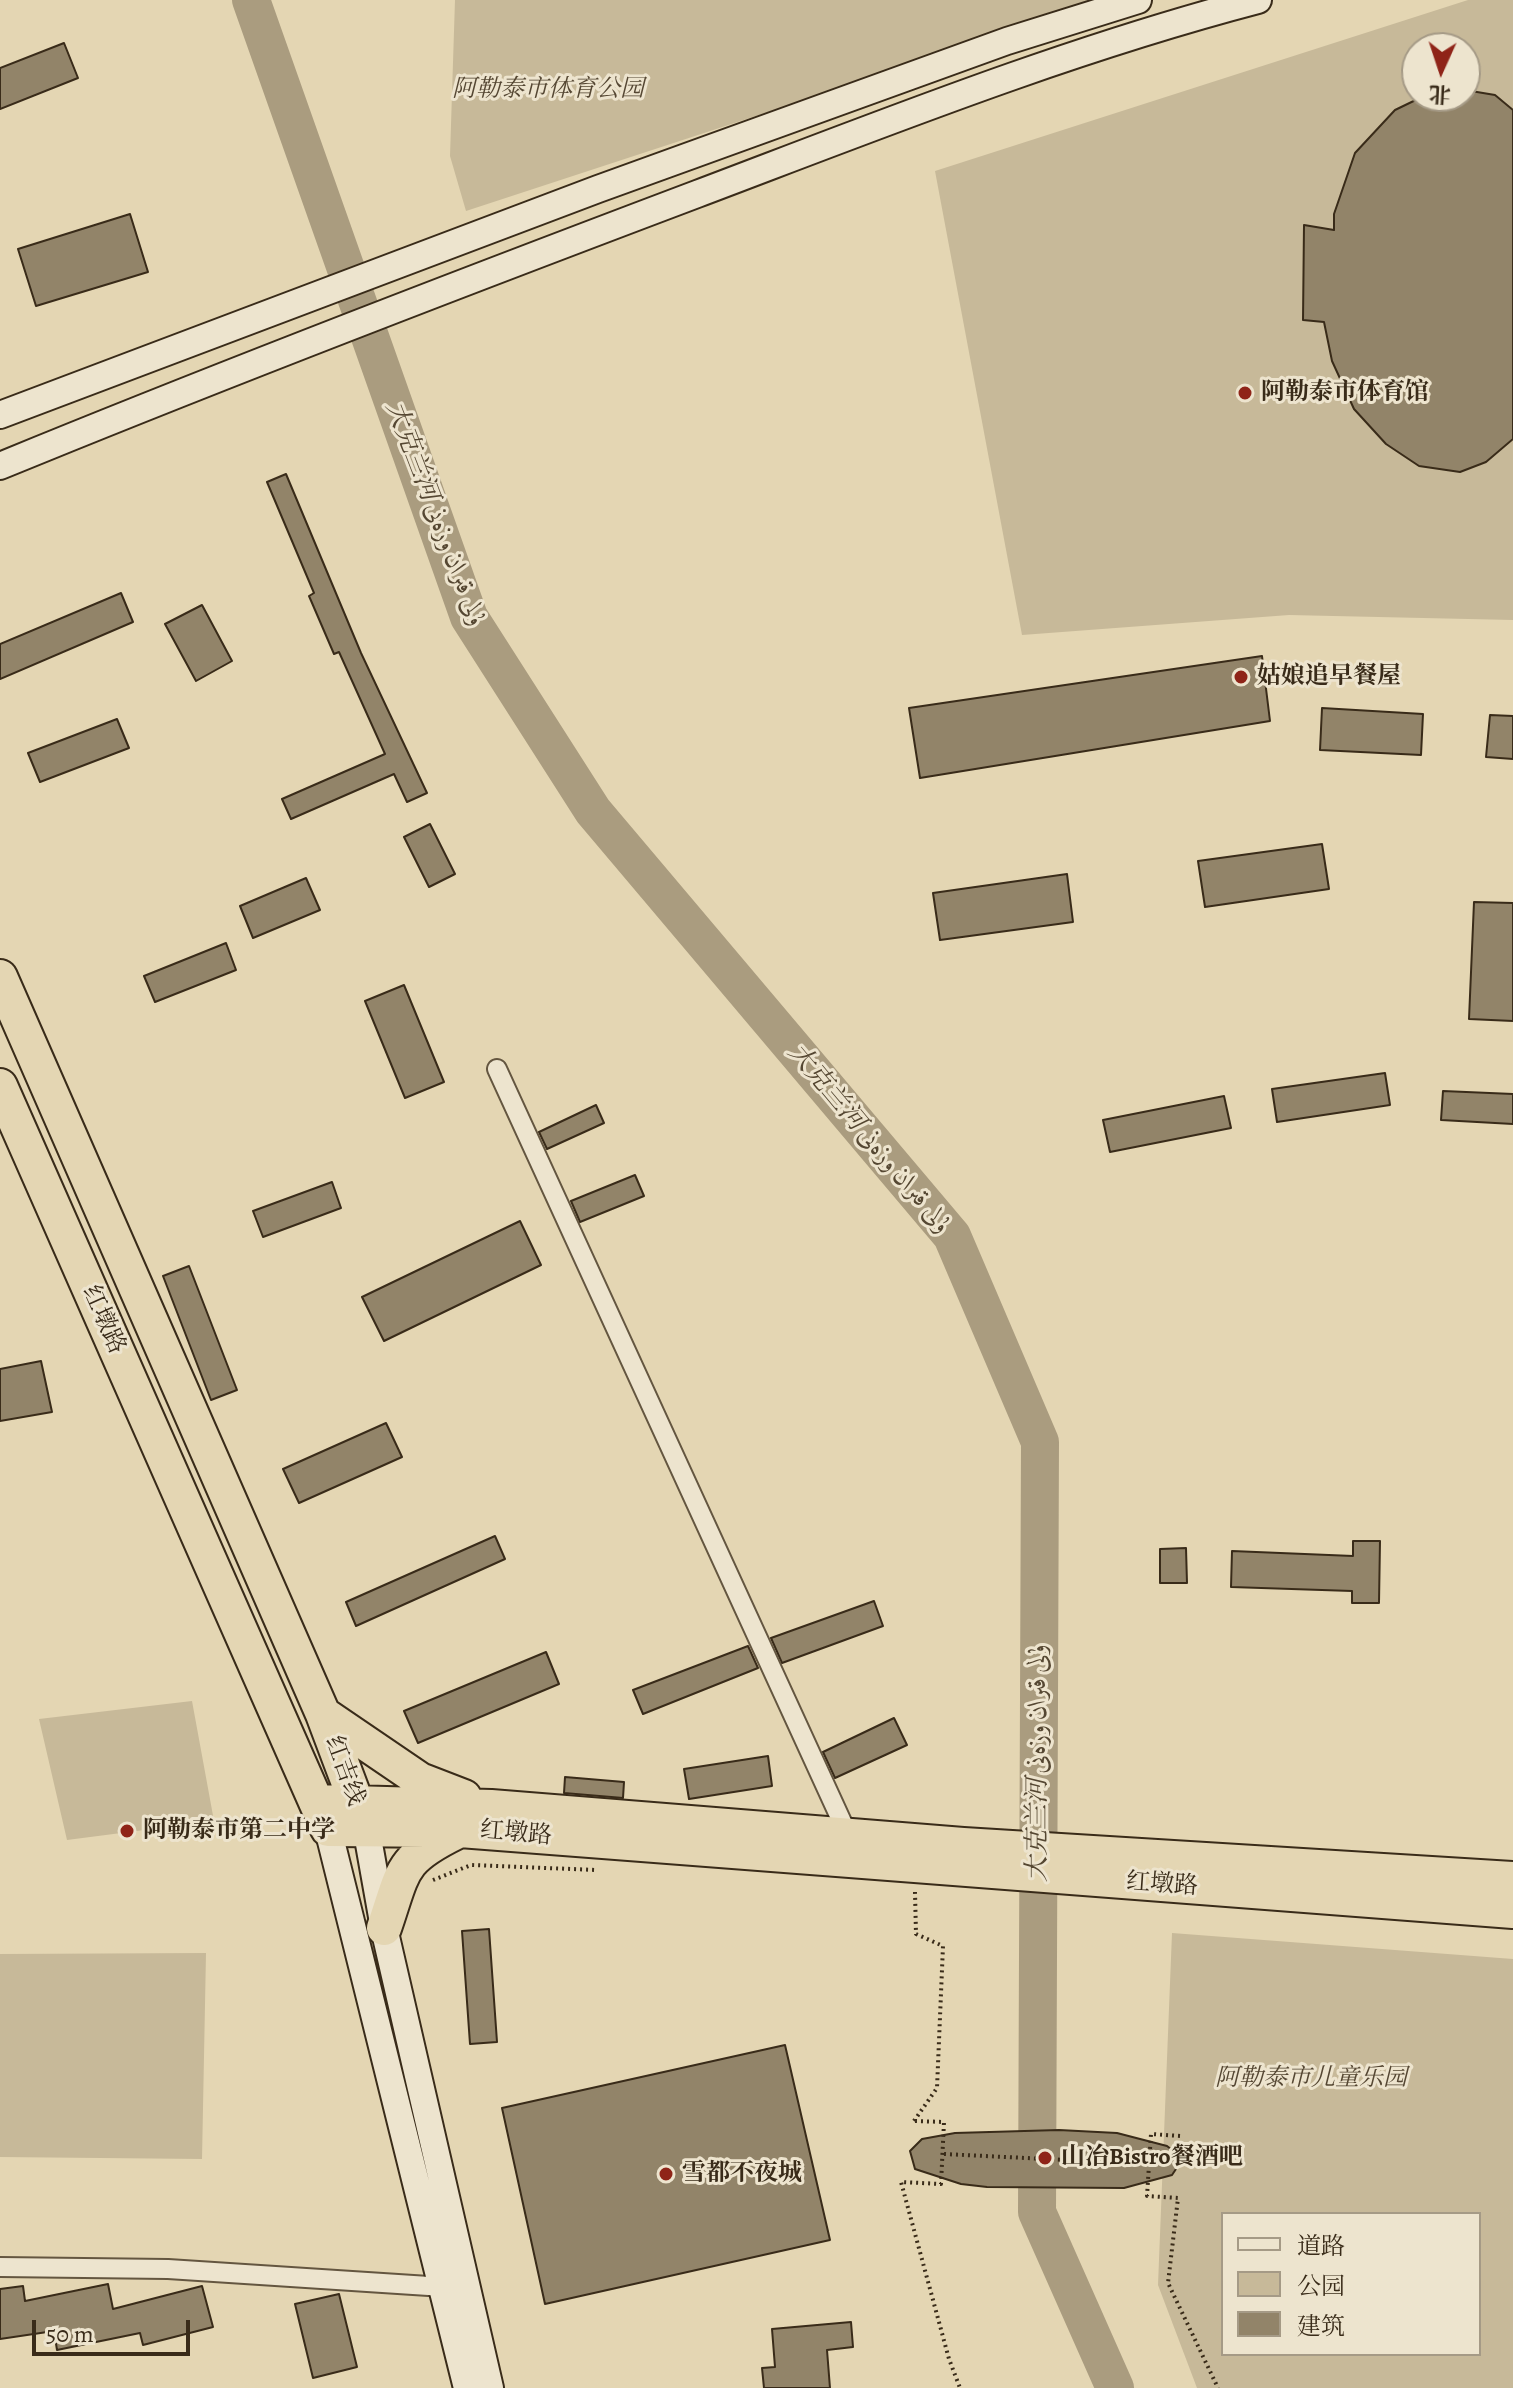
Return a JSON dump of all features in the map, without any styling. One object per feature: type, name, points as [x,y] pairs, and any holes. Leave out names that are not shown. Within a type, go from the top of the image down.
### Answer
[{"type":"highway","name":"红墩路","points":[[0,977],[323,1714]]},
{"type":"highway","name":"红墩路","points":[[0,1086],[322,1816]]},
{"type":"highway","points":[[323,1714],[420,1780],[491,1807]]},
{"type":"highway","name":"红吉线","points":[[323,1714],[361,1815]]},
{"type":"highway","name":"红墩路","points":[[491,1807],[848,1835],[965,1858]]},
{"type":"highway","points":[[322,1816],[491,1807]]},
{"type":"highway","name":"红墩路","points":[[361,1815],[460,1830],[1167,1872],[1513,1911]]},
{"type":"highway","points":[[384,1928],[404,1871],[419,1850],[460,1830]]},
{"type":"highway","name":"红墩路","points":[[1167,1872],[1513,1879]]},
{"type":"main road","points":[[0,415],[598,189],[1007,41],[1138,0]]},
{"type":"main road","points":[[0,466],[240,367],[862,131],[1140,34],[1258,0]]},
{"type":"main road","points":[[361,1815],[490,2388]]},
{"type":"main road","points":[[322,1816],[444,2287],[467,2388]]},
{"type":"street","points":[[497,1069],[848,1835]]},
{"type":"street","points":[[0,2267],[168,2269],[444,2287]]},
{"type":"path","points":[[421,1885],[471,1865],[603,1870]]},
{"type":"path","points":[[915,1890],[916,1934],[943,1946],[937,2088],[914,2121],[944,2122],[943,2154],[941,2184],[901,2182],[949,2359],[960,2388]]},
{"type":"path","points":[[1180,2136],[1151,2134],[1147,2196],[1178,2198],[1168,2283],[1218,2388]]},
{"type":"path","points":[[943,2154],[1149,2164]]},
{"type":"green space","name":"阿勒泰市体育公园","points":[[455,0],[1110,0],[466,211],[450,156]]},
{"type":"green space","name":"阿勒泰市体育馆","points":[[1468,0],[1513,0],[1513,620],[1289,615],[1022,635],[935,171]]},
{"type":"green space","points":[[192,1701],[214,1821],[67,1840],[39,1719]]},
{"type":"green space","name":"阿勒泰市儿童乐园","points":[[1172,1933],[1513,1959],[1513,2388],[1197,2388],[1158,2285]]},
{"type":"green space","points":[[206,1953],[202,2159],[0,2157],[0,1954]]},
{"type":"building","points":[[64,43],[78,78],[0,109],[0,68]]},
{"type":"building","name":"阿勒泰市体育馆","points":[[1481,93],[1495,95],[1513,110],[1513,439],[1486,462],[1460,472],[1419,466],[1386,444],[1354,409],[1332,361],[1324,322],[1303,320],[1304,225],[1334,230],[1334,214],[1355,153],[1401,107],[1401,112],[1481,112]]},
{"type":"building","points":[[130,214],[148,272],[36,306],[18,249]]},
{"type":"building","points":[[286,474],[361,653],[427,793],[407,802],[394,774],[291,819],[282,799],[385,754],[339,652],[334,654],[309,596],[314,593],[267,482]]},
{"type":"building","points":[[121,593],[133,622],[0,679],[0,644]]},
{"type":"building","points":[[202,605],[232,661],[196,681],[165,624]]},
{"type":"building","points":[[1262,656],[1270,721],[920,778],[909,708]]},
{"type":"building","points":[[1322,708],[1423,714],[1421,755],[1320,750]]},
{"type":"building","points":[[1490,715],[1513,716],[1513,759],[1486,757]]},
{"type":"building","points":[[117,719],[129,748],[40,782],[28,753]]},
{"type":"building","points":[[430,824],[455,874],[429,887],[404,837]]},
{"type":"building","points":[[1322,844],[1329,889],[1205,907],[1198,861]]},
{"type":"building","points":[[1067,874],[1073,922],[940,940],[933,893]]},
{"type":"building","points":[[306,878],[320,910],[253,938],[240,906]]},
{"type":"building","points":[[1474,902],[1513,903],[1513,1021],[1469,1019]]},
{"type":"building","points":[[226,943],[236,970],[155,1002],[144,976]]},
{"type":"building","points":[[404,985],[444,1082],[405,1098],[365,1001]]},
{"type":"building","points":[[1385,1073],[1390,1105],[1277,1122],[1272,1089]]},
{"type":"building","points":[[1443,1091],[1513,1094],[1513,1124],[1441,1120]]},
{"type":"building","points":[[1224,1096],[1231,1128],[1110,1152],[1103,1120]]},
{"type":"building","points":[[596,1105],[604,1123],[547,1149],[539,1132]]},
{"type":"building","points":[[635,1175],[644,1196],[580,1222],[571,1201]]},
{"type":"building","points":[[332,1182],[341,1208],[263,1237],[253,1211]]},
{"type":"building","points":[[520,1221],[541,1265],[384,1341],[362,1297]]},
{"type":"building","points":[[189,1266],[237,1390],[211,1400],[163,1276]]},
{"type":"building","points":[[41,1361],[52,1412],[0,1421],[0,1369]]},
{"type":"building","points":[[386,1423],[402,1457],[299,1503],[283,1469]]},
{"type":"building","points":[[495,1536],[505,1559],[356,1626],[346,1602]]},
{"type":"building","points":[[1353,1541],[1380,1541],[1379,1603],[1352,1603],[1352,1591],[1231,1587],[1232,1551],[1353,1556]]},
{"type":"building","points":[[1186,1548],[1187,1583],[1160,1583],[1160,1549]]},
{"type":"building","points":[[874,1601],[883,1626],[782,1663],[771,1638]]},
{"type":"building","points":[[748,1646],[758,1668],[643,1714],[633,1690]]},
{"type":"building","points":[[546,1652],[559,1684],[418,1743],[404,1711]]},
{"type":"building","points":[[894,1718],[907,1745],[835,1778],[823,1752]]},
{"type":"building","points":[[768,1756],[772,1786],[689,1799],[684,1769]]},
{"type":"building","points":[[565,1777],[624,1782],[623,1798],[564,1793]]},
{"type":"building","points":[[489,1929],[497,2042],[470,2044],[462,1931]]},
{"type":"building","name":"雪都不夜城","points":[[785,2045],[830,2240],[545,2304],[502,2108]]},
{"type":"building","name":"山冶Bistro餐酒吧","points":[[1059,2130],[1117,2133],[1167,2146],[1176,2153],[1180,2163],[1172,2175],[1124,2188],[987,2187],[961,2184],[915,2169],[910,2151],[922,2139],[955,2133]]},
{"type":"building","points":[[108,2284],[113,2309],[202,2286],[213,2327],[143,2345],[140,2333],[57,2350],[54,2331],[0,2339],[0,2289],[23,2286],[25,2301]]},
{"type":"building","points":[[339,2294],[357,2367],[313,2378],[295,2304]]},
{"type":"building","points":[[851,2322],[853,2347],[827,2350],[830,2388],[764,2388],[762,2368],[775,2367],[772,2329]]},
{"type":"waterway","name":"大克兰河 ۇلى قىران وزەنى","points":[[251,0],[469,617],[593,811],[952,1236],[1040,1442],[1037,2212],[1115,2388]]},
{"type":"place","name":"阿勒泰市体育馆","points":[[1245,393]]},
{"type":"place","name":"姑娘追早餐屋","points":[[1241,677]]},
{"type":"place","name":"阿勒泰市第二中学","points":[[127,1831]]},
{"type":"place","name":"山冶Bistro餐酒吧","points":[[1045,2158]]},
{"type":"place","name":"雪都不夜城","points":[[666,2174]]}]
